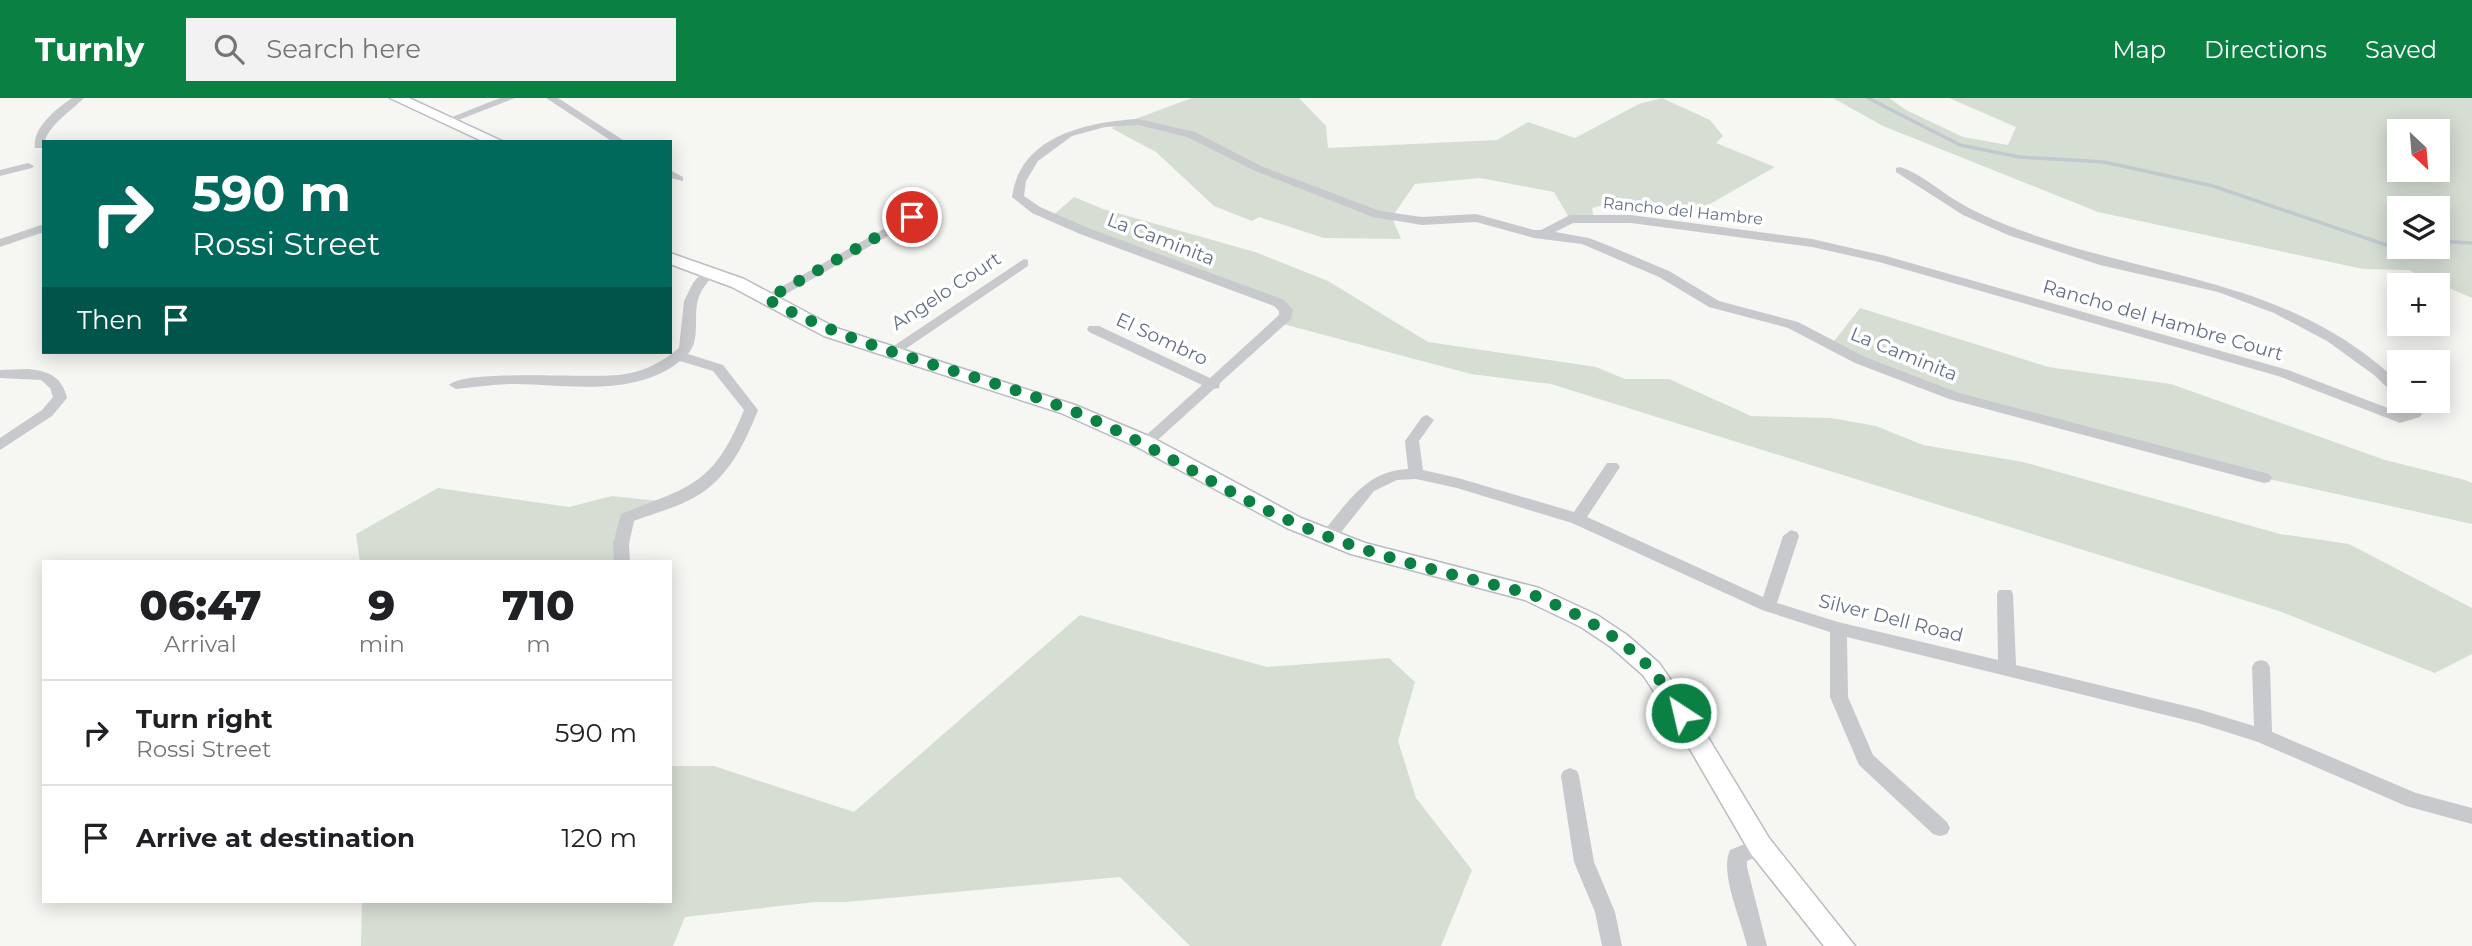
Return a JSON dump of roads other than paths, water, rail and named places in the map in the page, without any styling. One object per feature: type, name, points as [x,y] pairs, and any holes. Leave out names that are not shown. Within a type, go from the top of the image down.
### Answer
[{"type":"main road","points":[[397,98],[452,119],[493,140]]},
{"type":"main road","points":[[672,259],[710,272],[830,332],[1068,409],[1146,443],[1294,523],[1328,537],[1393,560],[1531,594],[1589,621],[1619,641],[1658,680],[1760,846],[1841,946]]},
{"type":"street","points":[[39,146],[43,130],[52,119],[79,98]]},
{"type":"street","points":[[452,119],[510,98]]},
{"type":"street","points":[[551,98],[618,140]]},
{"type":"street","name":"La Caminita","points":[[1146,443],[1214,385],[1286,316],[1286,310],[1279,303],[1036,210],[1018,197],[1020,181],[1034,159],[1077,130],[1138,122],[1168,126],[1191,134],[1257,168],[1377,214],[1422,221],[1476,218],[1518,231],[1585,241],[1664,274],[1714,304],[1793,324],[1860,360],[1954,396],[2264,478]]},
{"type":"street","points":[[0,173],[28,166]]},
{"type":"street","name":"Rancho del Hambre Court","points":[[1900,170],[1968,213],[1986,220],[2091,258],[2223,290],[2296,320],[2357,353],[2387,380]]},
{"type":"street","points":[[767,299],[912,217]]},
{"type":"street","name":"Rancho del Hambre","points":[[1543,233],[1570,219],[1631,219],[1785,238],[1882,259]]},
{"type":"street","points":[[0,243],[42,229]]},
{"type":"street","name":"Rancho del Hambre Court","points":[[1882,259],[2283,373],[2400,418],[2414,413]]},
{"type":"street","name":"Angelo Court","points":[[890,353],[1024,263]]},
{"type":"street","points":[[456,385],[513,380],[590,383],[618,380],[635,376],[680,356],[688,341],[694,288],[710,272]]},
{"type":"street","name":"El Sombro","points":[[1094,328],[1214,385]]},
{"type":"street","points":[[622,560],[621,544],[627,518],[698,488],[721,466],[740,438],[751,410],[718,368],[680,356]]},
{"type":"street","points":[[0,374],[36,373],[48,376],[59,390],[60,398],[47,413],[0,445]]},
{"type":"street","points":[[1416,474],[1412,441],[1427,420]]},
{"type":"street","points":[[1578,519],[1612,467]]},
{"type":"street","name":"Silver Dell Road","points":[[1328,537],[1368,487],[1394,475],[1416,474],[1578,519],[1768,606],[1838,628],[2198,716],[2263,736],[2413,800],[2472,816]]},
{"type":"street","points":[[1768,606],[1791,536]]},
{"type":"street","points":[[2006,594],[2007,668]]},
{"type":"street","points":[[1838,628],[1839,697],[1866,760],[1940,828]]},
{"type":"street","points":[[2261,667],[2263,736]]},
{"type":"street","points":[[1570,776],[1584,862],[1605,912],[1612,946]]},
{"type":"street","points":[[1757,946],[1753,919],[1737,878],[1737,856],[1760,846]]},
{"type":"waterway","points":[[1868,98],[1960,145],[2019,157],[2104,162],[2213,186],[2387,245]]},
{"type":"waterway","points":[[2450,242],[2472,243]]}]
